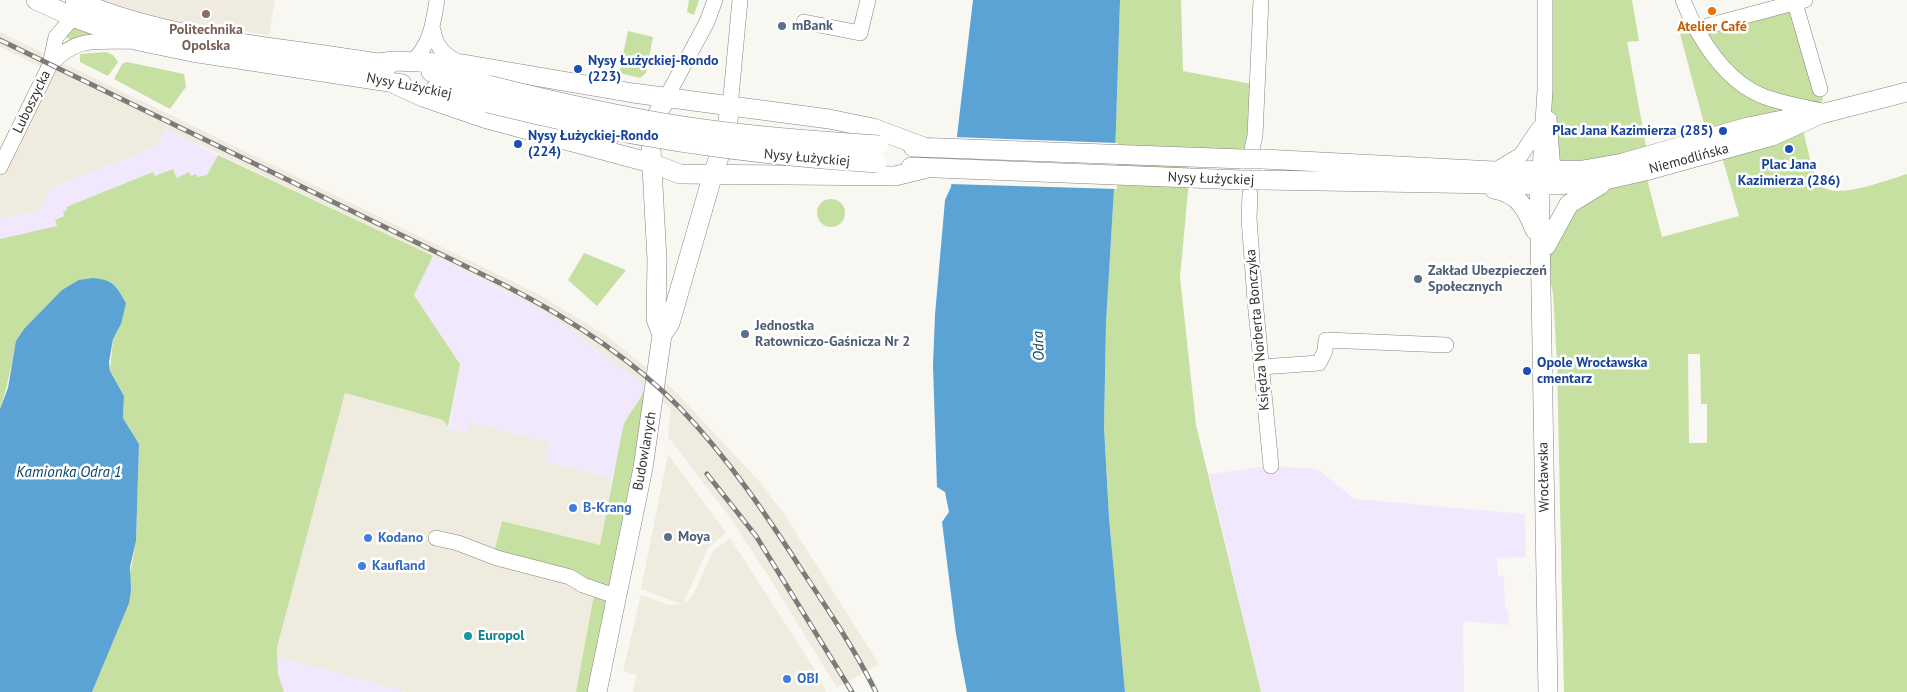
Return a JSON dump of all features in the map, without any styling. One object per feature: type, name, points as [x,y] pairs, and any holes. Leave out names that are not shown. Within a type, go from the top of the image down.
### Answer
[{"type":"main road","points":[[35,0],[75,9]]},
{"type":"main road","name":"Nysy Łużyckiej","points":[[75,9],[114,15],[169,30],[377,62],[448,75],[488,94]]},
{"type":"main road","name":"Nysy Łużyckiej","points":[[75,9],[139,41],[192,52],[588,109],[682,126],[768,136],[924,169],[1192,178],[1251,185],[1471,184],[1546,177]]},
{"type":"main road","points":[[377,62],[463,64],[666,98],[853,123],[873,128],[924,147]]},
{"type":"main road","points":[[390,82],[423,97],[484,118],[651,163],[680,174],[713,174],[887,162]]},
{"type":"main road","name":"Niemodlińska","points":[[1546,177],[1574,171],[1604,168],[1768,123],[1825,113],[1907,92]]},
{"type":"main road","name":"Budowlanych","points":[[662,334],[656,319],[657,260],[651,163],[653,130],[666,98]]},
{"type":"main road","name":"Budowlanych","points":[[597,692],[615,596],[643,468],[662,334],[670,323],[713,174],[725,140],[730,107]]},
{"type":"main road","name":"Niemodlińska","points":[[1546,177],[1613,179],[1772,136],[1825,113]]},
{"type":"main road","name":"Nysy Łużyckiej","points":[[887,162],[924,147],[1186,157],[1252,156],[1494,171],[1546,177]]},
{"type":"main road","name":"Wrocławska","points":[[1546,177],[1543,250],[1544,508],[1548,692]]},
{"type":"main road","points":[[1543,250],[1569,204],[1582,194],[1613,179]]},
{"type":"main road","points":[[1471,184],[1504,191],[1517,198],[1525,206],[1543,250]]},
{"type":"street","points":[[35,0],[54,15],[58,20],[61,31]]},
{"type":"street","points":[[412,62],[422,54],[433,30],[437,0]]},
{"type":"street","points":[[666,98],[707,22],[715,0]]},
{"type":"street","points":[[730,107],[740,0]]},
{"type":"street","points":[[804,22],[860,33],[868,0]]},
{"type":"street","points":[[1252,156],[1255,136],[1261,0]]},
{"type":"street","name":"Wrocławska","points":[[1545,0],[1545,90],[1542,119],[1546,177]]},
{"type":"street","points":[[1683,0],[1696,29],[1724,68],[1744,85],[1764,96],[1825,113]]},
{"type":"street","points":[[1696,29],[1800,1],[1820,89]]},
{"type":"street","points":[[50,65],[56,37],[75,9]]},
{"type":"street","points":[[433,30],[435,41],[442,52],[463,64]]},
{"type":"street","points":[[50,65],[61,53],[80,43],[139,41]]},
{"type":"street","name":"Luboszycka","points":[[0,167],[50,65]]},
{"type":"street","name":"Wrocławska","points":[[1545,90],[1553,149],[1546,177]]},
{"type":"street","points":[[1764,96],[1771,115],[1768,123]]},
{"type":"street","points":[[1494,171],[1514,160],[1527,148],[1542,119]]},
{"type":"street","name":"Księdza Norberta Bonczyka","points":[[1251,185],[1249,218],[1271,466]]},
{"type":"street","points":[[1261,367],[1319,363],[1325,351],[1326,340],[1446,345]]},
{"type":"street","points":[[436,538],[497,558],[570,577],[583,585],[615,596]]},
{"type":"shaded area","name":"Politechnika Opolska","points":[[97,0],[275,0],[269,35],[162,19],[119,9]]},
{"type":"shaded area","points":[[0,32],[540,295],[608,337],[671,387],[758,480],[784,514],[879,664],[837,688],[729,516],[668,437],[671,409],[645,386],[526,302],[485,281],[166,129],[155,147],[53,187],[38,211],[6,218],[0,217],[0,167],[47,70],[0,47]]},
{"type":"shaded area","points":[[166,129],[218,155],[207,175],[197,177],[191,176],[189,173],[177,178],[173,169],[155,177],[153,172],[66,207],[67,210],[57,226],[0,239],[0,217],[6,218],[38,211],[53,187],[155,147]]},
{"type":"shaded area","points":[[433,256],[526,302],[566,326],[645,386],[643,394],[626,419],[612,478],[545,461],[549,442],[470,422],[467,433],[449,429],[460,363],[414,295]]},
{"type":"shaded area","points":[[345,393],[444,420],[449,429],[467,433],[470,422],[549,442],[545,461],[612,478],[600,546],[503,521],[596,597],[576,692],[406,692],[278,657],[277,647]]},
{"type":"shaded area","points":[[668,454],[726,533],[708,548],[683,604],[692,597],[713,551],[730,538],[819,676],[826,692],[633,692],[637,675],[623,671],[641,595],[669,605],[681,604],[641,589]]},
{"type":"shaded area","points":[[1271,466],[1317,469],[1355,499],[1525,514],[1526,557],[1497,558],[1498,576],[1504,576],[1505,609],[1508,610],[1509,625],[1463,621],[1464,692],[1261,692],[1209,474]]},
{"type":"shaded area","points":[[278,657],[406,692],[284,692],[278,674]]},
{"type":"green space","points":[[689,0],[699,0],[694,15],[687,12]]},
{"type":"green space","points":[[1120,0],[1181,0],[1183,71],[1257,85],[1256,156],[1189,154],[1188,191],[1180,277],[1196,425],[1261,692],[1125,692],[1109,518],[1104,427],[1106,323],[1114,189]]},
{"type":"green space","points":[[1545,0],[1632,0],[1639,41],[1627,42],[1648,157],[1553,170]]},
{"type":"green space","points":[[1795,3],[1823,101],[1706,131],[1680,34]]},
{"type":"green space","points":[[72,25],[107,37],[71,40],[63,36]]},
{"type":"green space","points":[[628,31],[653,37],[646,73],[640,78],[619,73]]},
{"type":"green space","points":[[106,52],[113,55],[118,62],[108,76],[80,62],[80,54]]},
{"type":"green space","points":[[127,62],[184,74],[186,87],[170,109],[114,79],[122,64]]},
{"type":"green space","points":[[1802,127],[1814,171],[1819,183],[1825,189],[1835,191],[1861,188],[1907,174],[1907,692],[1564,692],[1557,363],[1553,293],[1547,267],[1557,228],[1565,209],[1645,171],[1662,237],[1739,216],[1720,150]],"holes":[[[1688,354],[1700,354],[1701,404],[1707,404],[1707,443],[1689,443]]]},
{"type":"green space","points":[[218,155],[433,256],[414,295],[460,364],[448,427],[443,420],[345,393],[277,647],[278,674],[284,692],[92,692],[122,618],[136,541],[139,444],[123,418],[124,396],[110,371],[113,339],[121,324],[35,318],[27,328],[16,349],[0,409],[0,239],[57,226],[55,220],[64,216],[63,212],[67,210],[66,207],[153,172],[155,176],[173,169],[177,178],[189,172],[191,176],[196,174],[197,177],[207,175]]},
{"type":"green space","points":[[831,199],[841,203],[845,213],[841,223],[831,227],[821,223],[817,213],[821,203]]},
{"type":"green space","points":[[584,253],[626,270],[597,306],[568,280]]},
{"type":"green space","points":[[645,386],[655,395],[595,692],[576,692],[595,590],[493,557],[502,521],[600,545],[623,427],[641,397]]},
{"type":"water","name":"Odra","points":[[973,0],[1120,0],[1114,189],[1106,323],[1104,427],[1109,518],[1125,692],[967,692],[956,634],[942,522],[949,512],[945,492],[937,487],[933,366],[935,315],[945,200],[951,187]]},
{"type":"water","name":"Kamionka Odra 1","points":[[93,278],[106,280],[114,285],[126,303],[121,324],[113,339],[109,362],[110,371],[124,396],[123,418],[139,444],[136,541],[130,567],[131,590],[129,603],[92,692],[0,692],[0,409],[8,388],[16,341],[24,329],[62,290],[79,280]]},
{"type":"pier","points":[[954,137],[1118,143],[1117,189],[949,184]]},
{"type":"railway","points":[[0,40],[528,297],[597,339],[619,355],[661,389],[680,408],[698,427],[746,487],[832,616],[876,692]]},
{"type":"railway","points":[[707,474],[756,536],[852,692]]},
{"type":"place","name":"Atelier Café","points":[[1712,11]]},
{"type":"place","name":"Politechnika Opolska","points":[[206,14]]},
{"type":"place","name":"mBank","points":[[782,26]]},
{"type":"place","name":"Nysy Łużyckiej-Rondo (223)","points":[[578,69]]},
{"type":"place","name":"Plac Jana Kazimierza (285)","points":[[1723,131]]},
{"type":"place","name":"Nysy Łużyckiej-Rondo (224)","points":[[518,144]]},
{"type":"place","name":"Plac Jana Kazimierza (286)","points":[[1789,149]]},
{"type":"place","name":"Zakład Ubezpieczeń Społecznych","points":[[1418,279]]},
{"type":"place","name":"Jednostka Ratowniczo-Gaśnicza Nr 2","points":[[745,334]]},
{"type":"place","name":"Opole Wrocławska cmentarz","points":[[1527,371]]},
{"type":"place","name":"B-Krang","points":[[573,508]]},
{"type":"place","name":"Moya","points":[[668,537]]},
{"type":"place","name":"Kodano","points":[[368,538]]},
{"type":"place","name":"Kaufland","points":[[362,566]]},
{"type":"place","name":"Europol","points":[[468,636]]},
{"type":"place","name":"OBI","points":[[787,679]]}]
